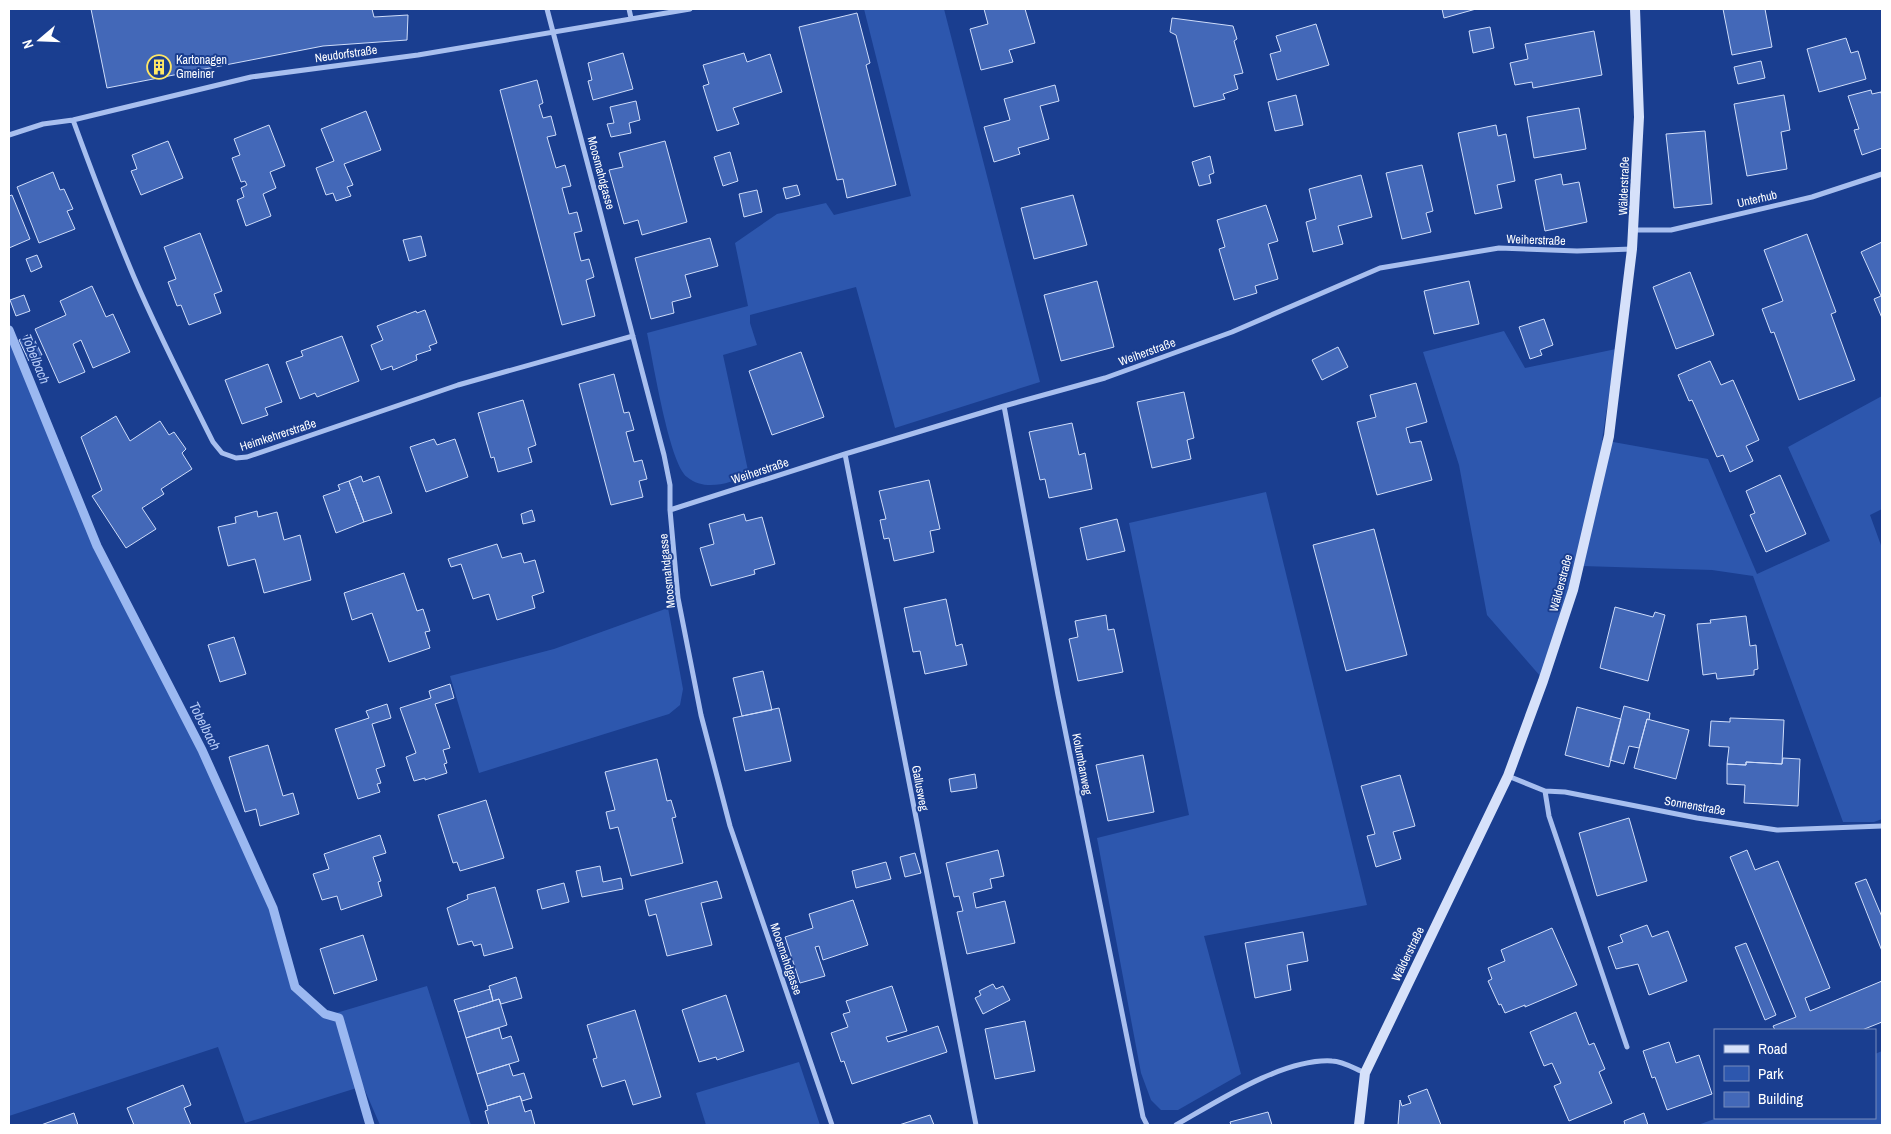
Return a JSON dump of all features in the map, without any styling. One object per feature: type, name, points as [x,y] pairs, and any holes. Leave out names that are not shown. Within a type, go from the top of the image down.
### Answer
[{"type":"main road","name":"Wälderstraße","points":[[1359,1125],[1365,1073],[1508,776],[1543,681],[1577,576],[1609,436],[1634,230],[1639,117],[1636,9]]},
{"type":"street","name":"Moosmahdgasse","points":[[547,9],[664,455],[670,485],[670,510],[678,598],[701,715],[730,826],[832,1125]]},
{"type":"street","points":[[629,9],[631,18]]},
{"type":"street","name":"Neudorfstraße","points":[[9,135],[43,124],[73,120],[251,77],[418,55],[690,9]]},
{"type":"street","name":"Heimkehrerstraße","points":[[73,120],[134,277],[213,442],[222,453],[236,458],[247,457],[458,385],[633,336]]},
{"type":"street","name":"Unterhub","points":[[1634,230],[1671,230],[1812,197],[1882,174]]},
{"type":"street","name":"Weiherstraße","points":[[670,510],[845,454],[1114,375],[1232,332],[1380,268],[1499,248],[1577,251],[1632,249]]},
{"type":"street","name":"Kolumbanweg","points":[[1004,406],[1058,695],[1143,1117],[1147,1125]]},
{"type":"street","name":"Gallusweg","points":[[845,454],[976,1125]]},
{"type":"street","name":"Sonnenstraße","points":[[1508,776],[1545,791],[1565,792],[1697,818],[1777,830],[1882,826]]},
{"type":"street","points":[[1545,791],[1549,816],[1627,1047]]},
{"type":"street","points":[[1176,1125],[1240,1088],[1300,1063],[1334,1061],[1365,1073]]},
{"type":"green space","points":[[864,9],[944,9],[1040,382],[895,428],[856,287],[750,315],[750,323],[757,345],[723,355],[749,475],[718,485],[694,482],[680,468],[674,452],[662,410],[647,333],[748,306],[735,243],[777,214],[826,203],[834,215],[911,196]]},
{"type":"green space","points":[[1504,331],[1525,368],[1616,349],[1602,440],[1708,459],[1757,574],[1830,541],[1788,447],[1882,396],[1882,509],[1870,515],[1882,548],[1882,819],[1874,822],[1843,822],[1753,576],[1712,570],[1582,566],[1541,677],[1487,615],[1459,465],[1423,352]]},
{"type":"green space","points":[[9,333],[96,546],[202,751],[271,909],[295,987],[326,1016],[427,986],[471,1125],[380,1125],[363,1086],[245,1123],[218,1047],[9,1116]]},
{"type":"green space","points":[[1266,492],[1367,905],[1204,936],[1241,1074],[1178,1110],[1161,1110],[1151,1100],[1141,1073],[1097,838],[1189,815],[1129,523]]},
{"type":"green space","points":[[668,608],[683,689],[680,705],[669,714],[479,773],[450,676],[554,649]]},
{"type":"green space","points":[[1882,1051],[1882,1125],[1698,1125],[1714,1119],[1876,1119],[1876,1054]]},
{"type":"green space","points":[[799,1062],[820,1125],[706,1125],[696,1093]]},
{"type":"building","name":"Kartonagen Gmeiner","points":[[91,9],[372,9],[374,17],[408,15],[407,40],[323,46],[107,88]]},
{"type":"building","points":[[984,9],[1025,9],[1035,43],[1009,50],[1013,62],[981,70],[970,29],[988,24]]},
{"type":"building","points":[[1442,9],[1476,9],[1444,18]]},
{"type":"building","points":[[1723,9],[1765,9],[1772,47],[1732,55]]},
{"type":"building","points":[[857,13],[870,63],[866,65],[896,185],[847,198],[843,179],[837,180],[799,27]]},
{"type":"building","points":[[1172,18],[1233,26],[1237,39],[1234,41],[1243,73],[1234,75],[1238,89],[1223,94],[1225,99],[1194,107],[1176,35],[1170,32]]},
{"type":"building","points":[[1316,24],[1329,65],[1277,80],[1270,54],[1281,51],[1276,36]]},
{"type":"building","points":[[1490,27],[1494,48],[1473,53],[1469,31]]},
{"type":"building","points":[[1594,31],[1602,75],[1533,88],[1532,82],[1515,85],[1510,63],[1528,59],[1525,44]]},
{"type":"building","points":[[1846,38],[1851,53],[1858,51],[1866,79],[1819,92],[1807,49]]},
{"type":"building","points":[[623,53],[633,89],[593,100],[588,81],[592,80],[588,63]]},
{"type":"building","points":[[744,53],[747,62],[770,54],[782,92],[733,108],[739,124],[717,131],[703,86],[709,84],[703,65]]},
{"type":"building","points":[[1761,61],[1765,78],[1738,84],[1734,67]]},
{"type":"building","points":[[537,80],[543,103],[539,105],[543,118],[551,116],[556,135],[547,137],[556,168],[565,165],[571,186],[562,188],[569,214],[577,212],[582,231],[574,233],[581,261],[589,259],[594,277],[586,280],[595,316],[562,325],[500,90]]},
{"type":"building","points":[[1055,85],[1059,101],[1040,106],[1049,139],[1018,148],[1020,154],[994,162],[984,127],[1010,120],[1004,99]]},
{"type":"building","points":[[1871,90],[1872,94],[1881,92],[1882,97],[1882,148],[1862,155],[1854,130],[1859,129],[1848,96]]},
{"type":"building","points":[[1296,95],[1303,125],[1275,131],[1268,102]]},
{"type":"building","points":[[1784,95],[1790,130],[1781,132],[1787,169],[1747,176],[1734,104]]},
{"type":"building","points":[[636,101],[640,120],[629,123],[631,133],[611,137],[607,124],[614,123],[610,107]]},
{"type":"building","points":[[1579,108],[1586,149],[1534,158],[1527,117]]},
{"type":"building","points":[[366,111],[381,150],[344,164],[353,185],[347,187],[351,196],[336,201],[333,193],[326,195],[316,168],[334,161],[321,129]]},
{"type":"building","points":[[269,125],[285,166],[270,172],[276,188],[263,194],[271,216],[246,226],[237,200],[244,197],[241,188],[247,185],[245,181],[241,182],[232,158],[240,155],[234,139]]},
{"type":"building","points":[[1496,125],[1498,136],[1506,134],[1515,181],[1497,185],[1502,208],[1475,214],[1458,133]]},
{"type":"building","points":[[1705,131],[1712,204],[1674,208],[1666,134]]},
{"type":"building","points":[[168,141],[183,178],[141,195],[131,171],[137,169],[132,155]]},
{"type":"building","points":[[665,141],[687,222],[642,235],[638,220],[624,224],[609,170],[623,167],[619,153]]},
{"type":"building","points":[[730,152],[738,181],[723,186],[714,157]]},
{"type":"building","points":[[1210,156],[1214,173],[1209,175],[1211,183],[1199,186],[1192,162]]},
{"type":"building","points":[[1422,165],[1433,211],[1426,213],[1431,232],[1402,239],[1386,173]]},
{"type":"building","points":[[53,172],[60,190],[64,189],[73,209],[67,211],[75,229],[39,243],[17,187]]},
{"type":"building","points":[[1561,174],[1563,185],[1579,182],[1587,222],[1545,231],[1535,180]]},
{"type":"building","points":[[1361,175],[1372,217],[1338,226],[1343,244],[1313,252],[1306,222],[1316,219],[1309,189]]},
{"type":"building","points":[[797,185],[800,195],[786,199],[783,188]]},
{"type":"building","points":[[757,190],[762,212],[744,217],[739,194]]},
{"type":"building","points":[[12,195],[30,239],[9,248],[9,196]]},
{"type":"building","points":[[1073,195],[1087,245],[1034,259],[1021,208]]},
{"type":"building","points":[[1266,205],[1278,241],[1268,244],[1278,279],[1255,286],[1257,293],[1234,300],[1219,249],[1225,247],[1217,220]]},
{"type":"building","points":[[200,233],[222,291],[214,294],[221,313],[189,325],[181,305],[177,306],[168,282],[176,279],[164,247]]},
{"type":"building","points":[[1807,234],[1836,312],[1831,314],[1855,380],[1799,400],[1774,332],[1771,333],[1762,309],[1783,301],[1764,250]]},
{"type":"building","points":[[421,236],[426,256],[409,261],[403,240]]},
{"type":"building","points":[[710,238],[718,266],[685,275],[691,297],[672,302],[674,313],[651,319],[635,258]]},
{"type":"building","points":[[1882,242],[1882,318],[1874,299],[1881,296],[1861,252]]},
{"type":"building","points":[[37,255],[42,267],[31,272],[26,259]]},
{"type":"building","points":[[1690,272],[1714,335],[1676,349],[1653,287]]},
{"type":"building","points":[[1097,281],[1114,347],[1061,361],[1044,295]]},
{"type":"building","points":[[1469,281],[1479,324],[1434,334],[1424,291]]},
{"type":"building","points":[[92,286],[106,317],[113,314],[130,352],[93,368],[81,340],[73,344],[85,372],[59,383],[35,329],[66,315],[60,301]]},
{"type":"building","points":[[24,295],[30,311],[16,316],[10,300]]},
{"type":"building","points":[[425,310],[437,343],[429,346],[431,350],[416,355],[417,360],[393,370],[392,366],[381,370],[371,345],[383,340],[377,326],[416,311],[417,313]]},
{"type":"building","points":[[1544,319],[1553,345],[1540,350],[1542,355],[1530,359],[1519,327]]},
{"type":"building","points":[[31,333],[42,355],[29,361],[19,340]]},
{"type":"building","points":[[342,336],[359,381],[317,397],[315,393],[300,399],[286,362],[303,356],[301,351]]},
{"type":"building","points":[[1338,347],[1348,367],[1322,380],[1312,360]]},
{"type":"building","points":[[801,352],[824,417],[772,435],[749,371]]},
{"type":"building","points":[[1710,361],[1721,385],[1733,380],[1759,440],[1746,446],[1753,461],[1730,472],[1723,455],[1717,457],[1692,400],[1689,401],[1678,375]]},
{"type":"building","points":[[268,364],[282,402],[265,408],[268,415],[242,424],[225,380]]},
{"type":"building","points":[[614,374],[624,413],[629,412],[634,430],[626,432],[634,462],[642,460],[647,479],[639,481],[643,497],[611,505],[579,384]]},
{"type":"building","points":[[1416,383],[1427,422],[1406,428],[1410,443],[1421,441],[1432,480],[1377,495],[1357,422],[1376,417],[1370,395]]},
{"type":"building","points":[[1184,392],[1194,438],[1187,440],[1191,459],[1152,468],[1137,402]]},
{"type":"building","points":[[523,400],[536,445],[528,448],[532,462],[498,472],[494,457],[491,458],[478,413]]},
{"type":"building","points":[[116,416],[130,441],[160,421],[169,435],[174,432],[186,449],[182,453],[192,469],[161,489],[164,494],[142,508],[156,529],[126,548],[92,496],[102,490],[81,437]]},
{"type":"building","points":[[1072,423],[1079,455],[1085,453],[1092,489],[1049,498],[1045,479],[1040,480],[1029,432]]},
{"type":"building","points":[[434,439],[437,445],[455,439],[468,477],[426,492],[410,447]]},
{"type":"building","points":[[1780,475],[1806,534],[1766,552],[1750,515],[1755,513],[1746,491]]},
{"type":"building","points":[[361,476],[363,482],[379,476],[392,513],[364,522],[349,481]]},
{"type":"building","points":[[929,480],[940,529],[930,531],[934,552],[894,561],[889,538],[884,539],[880,520],[886,519],[879,491]]},
{"type":"building","points":[[349,481],[364,522],[336,533],[323,496],[340,490],[338,485]]},
{"type":"building","points":[[532,510],[535,521],[523,524],[521,514]]},
{"type":"building","points":[[257,511],[258,517],[277,512],[284,540],[300,535],[311,580],[264,593],[255,559],[228,566],[218,527],[236,523],[235,517]]},
{"type":"building","points":[[744,514],[746,521],[762,517],[775,564],[754,570],[755,574],[711,586],[700,548],[714,544],[709,524]]},
{"type":"building","points":[[1117,519],[1125,551],[1087,560],[1080,528]]},
{"type":"building","points":[[1374,529],[1407,655],[1346,671],[1313,545]]},
{"type":"building","points":[[497,544],[502,558],[521,553],[524,563],[535,560],[544,592],[532,596],[535,608],[497,620],[489,594],[473,599],[461,564],[451,567],[448,559]]},
{"type":"building","points":[[404,573],[417,611],[423,609],[430,631],[425,632],[430,648],[389,662],[372,613],[352,620],[344,593]]},
{"type":"building","points":[[946,599],[956,646],[962,644],[967,665],[925,674],[920,651],[913,652],[904,608]]},
{"type":"building","points":[[1615,607],[1653,617],[1655,612],[1665,615],[1648,681],[1600,668]]},
{"type":"building","points":[[1106,615],[1108,630],[1114,629],[1123,672],[1078,681],[1069,639],[1078,637],[1075,621]]},
{"type":"building","points":[[1746,616],[1750,646],[1756,645],[1758,669],[1754,670],[1754,675],[1717,679],[1716,673],[1703,675],[1697,624],[1711,623],[1710,620]]},
{"type":"building","points":[[234,637],[246,674],[220,682],[208,645]]},
{"type":"building","points":[[763,671],[772,710],[742,716],[733,678]]},
{"type":"building","points":[[450,684],[454,698],[435,704],[450,748],[443,750],[447,763],[444,764],[447,773],[425,780],[425,778],[414,781],[406,757],[416,753],[400,708],[431,698],[429,691]]},
{"type":"building","points":[[387,704],[391,718],[372,724],[385,766],[376,769],[381,783],[377,784],[380,792],[358,799],[335,729],[369,718],[366,711]]},
{"type":"building","points":[[1624,706],[1650,713],[1639,748],[1629,746],[1624,764],[1610,760]]},
{"type":"building","points":[[1577,707],[1621,719],[1609,767],[1565,755]]},
{"type":"building","points":[[779,708],[791,761],[745,771],[733,718]]},
{"type":"building","points":[[1730,718],[1784,720],[1782,764],[1746,762],[1746,765],[1727,764],[1729,747],[1709,746],[1711,721],[1730,722]]},
{"type":"building","points":[[1647,719],[1689,730],[1676,779],[1634,768]]},
{"type":"building","points":[[268,745],[283,796],[293,793],[299,814],[260,826],[256,809],[245,812],[229,757]]},
{"type":"building","points":[[1143,755],[1154,812],[1108,821],[1096,765]]},
{"type":"building","points":[[1783,758],[1800,759],[1798,806],[1744,803],[1745,785],[1727,784],[1727,764],[1746,765],[1746,762],[1782,764]]},
{"type":"building","points":[[657,759],[667,801],[671,800],[676,817],[672,818],[683,863],[631,876],[618,827],[610,829],[606,812],[615,810],[605,772]]},
{"type":"building","points":[[975,774],[977,788],[951,792],[949,779]]},
{"type":"building","points":[[1400,775],[1415,826],[1393,832],[1401,859],[1376,867],[1367,836],[1375,834],[1361,786]]},
{"type":"building","points":[[486,800],[504,858],[460,871],[457,862],[453,863],[438,815]]},
{"type":"building","points":[[1629,818],[1647,881],[1597,896],[1579,833]]},
{"type":"building","points":[[380,835],[386,853],[373,857],[381,881],[378,882],[382,896],[341,910],[337,896],[322,900],[313,874],[329,869],[324,854]]},
{"type":"building","points":[[998,850],[1004,876],[990,879],[992,888],[973,893],[976,908],[1005,901],[1015,943],[967,954],[957,912],[963,911],[959,896],[954,897],[946,863]]},
{"type":"building","points":[[1747,850],[1755,870],[1778,861],[1830,988],[1805,998],[1810,1011],[1882,981],[1882,1022],[1864,1029],[1774,1029],[1773,1026],[1796,1017],[1730,857]]},
{"type":"building","points":[[915,853],[921,873],[905,877],[900,857]]},
{"type":"building","points":[[886,862],[891,879],[856,888],[852,871]]},
{"type":"building","points":[[600,866],[603,882],[621,878],[623,889],[582,897],[576,871]]},
{"type":"building","points":[[1866,879],[1882,917],[1882,951],[1855,883]]},
{"type":"building","points":[[717,881],[722,898],[701,903],[712,945],[667,956],[656,914],[649,916],[645,900]]},
{"type":"building","points":[[564,883],[569,902],[542,909],[537,890]]},
{"type":"building","points":[[495,887],[513,948],[484,956],[481,944],[474,946],[472,941],[458,945],[447,908],[468,899],[467,895]]},
{"type":"building","points":[[853,900],[868,945],[823,960],[819,946],[815,947],[825,976],[800,983],[785,937],[813,928],[809,914]]},
{"type":"building","points":[[1647,925],[1652,937],[1668,931],[1687,981],[1649,995],[1638,964],[1616,969],[1608,947],[1623,942],[1620,935]]},
{"type":"building","points":[[1552,928],[1577,985],[1525,1007],[1525,1005],[1505,1013],[1501,1004],[1499,1005],[1488,981],[1492,979],[1488,968],[1505,961],[1501,950]]},
{"type":"building","points":[[1303,932],[1308,961],[1287,965],[1291,990],[1255,998],[1245,943]]},
{"type":"building","points":[[363,935],[377,980],[334,994],[320,949]]},
{"type":"building","points":[[1746,943],[1776,1015],[1765,1020],[1735,947]]},
{"type":"building","points":[[516,977],[522,998],[501,1004],[499,999],[493,1001],[489,986]]},
{"type":"building","points":[[993,984],[996,989],[1003,986],[1010,1000],[983,1014],[975,998],[981,995],[979,991]]},
{"type":"building","points":[[892,986],[907,1031],[886,1037],[888,1042],[938,1026],[947,1052],[852,1084],[844,1061],[841,1062],[831,1033],[848,1027],[843,1014],[850,1012],[846,1001]]},
{"type":"building","points":[[490,989],[493,1001],[458,1012],[454,1000]]},
{"type":"building","points":[[726,995],[744,1051],[717,1060],[716,1057],[699,1062],[682,1010]]},
{"type":"building","points":[[499,999],[507,1025],[466,1038],[458,1012]]},
{"type":"building","points":[[635,1010],[661,1097],[633,1105],[625,1080],[602,1087],[593,1059],[597,1058],[587,1025]]},
{"type":"building","points":[[1576,1012],[1589,1045],[1594,1043],[1605,1069],[1599,1072],[1612,1103],[1569,1121],[1554,1086],[1561,1083],[1552,1063],[1544,1066],[1530,1032]]},
{"type":"building","points":[[1025,1021],[1035,1071],[995,1079],[985,1029]]},
{"type":"building","points":[[499,1028],[502,1039],[511,1036],[519,1061],[477,1074],[466,1038]]},
{"type":"building","points":[[1669,1042],[1676,1063],[1699,1055],[1712,1094],[1667,1110],[1655,1077],[1652,1078],[1643,1051]]},
{"type":"building","points":[[509,1064],[513,1076],[524,1073],[532,1098],[522,1101],[520,1096],[487,1106],[477,1074]]},
{"type":"building","points":[[183,1085],[191,1105],[184,1108],[191,1125],[134,1125],[127,1108]]},
{"type":"building","points":[[1427,1089],[1441,1125],[1398,1125],[1400,1100],[1402,1106],[1411,1103],[1408,1096]]},
{"type":"building","points":[[520,1096],[525,1112],[531,1110],[535,1125],[489,1125],[485,1111],[488,1110],[487,1106]]},
{"type":"building","points":[[1268,1112],[1272,1125],[1231,1125],[1230,1122]]},
{"type":"building","points":[[74,1113],[78,1125],[41,1125]]},
{"type":"building","points":[[1644,1113],[1648,1125],[1625,1125],[1624,1121]]},
{"type":"building","points":[[930,1115],[934,1125],[899,1125]]},
{"type":"waterway","name":"Tobelbach","points":[[9,330],[97,546],[202,750],[273,908],[295,987],[325,1014],[339,1018],[370,1125]]},
{"type":"place","name":"Kartonagen Gmeiner","points":[[159,67]]}]
